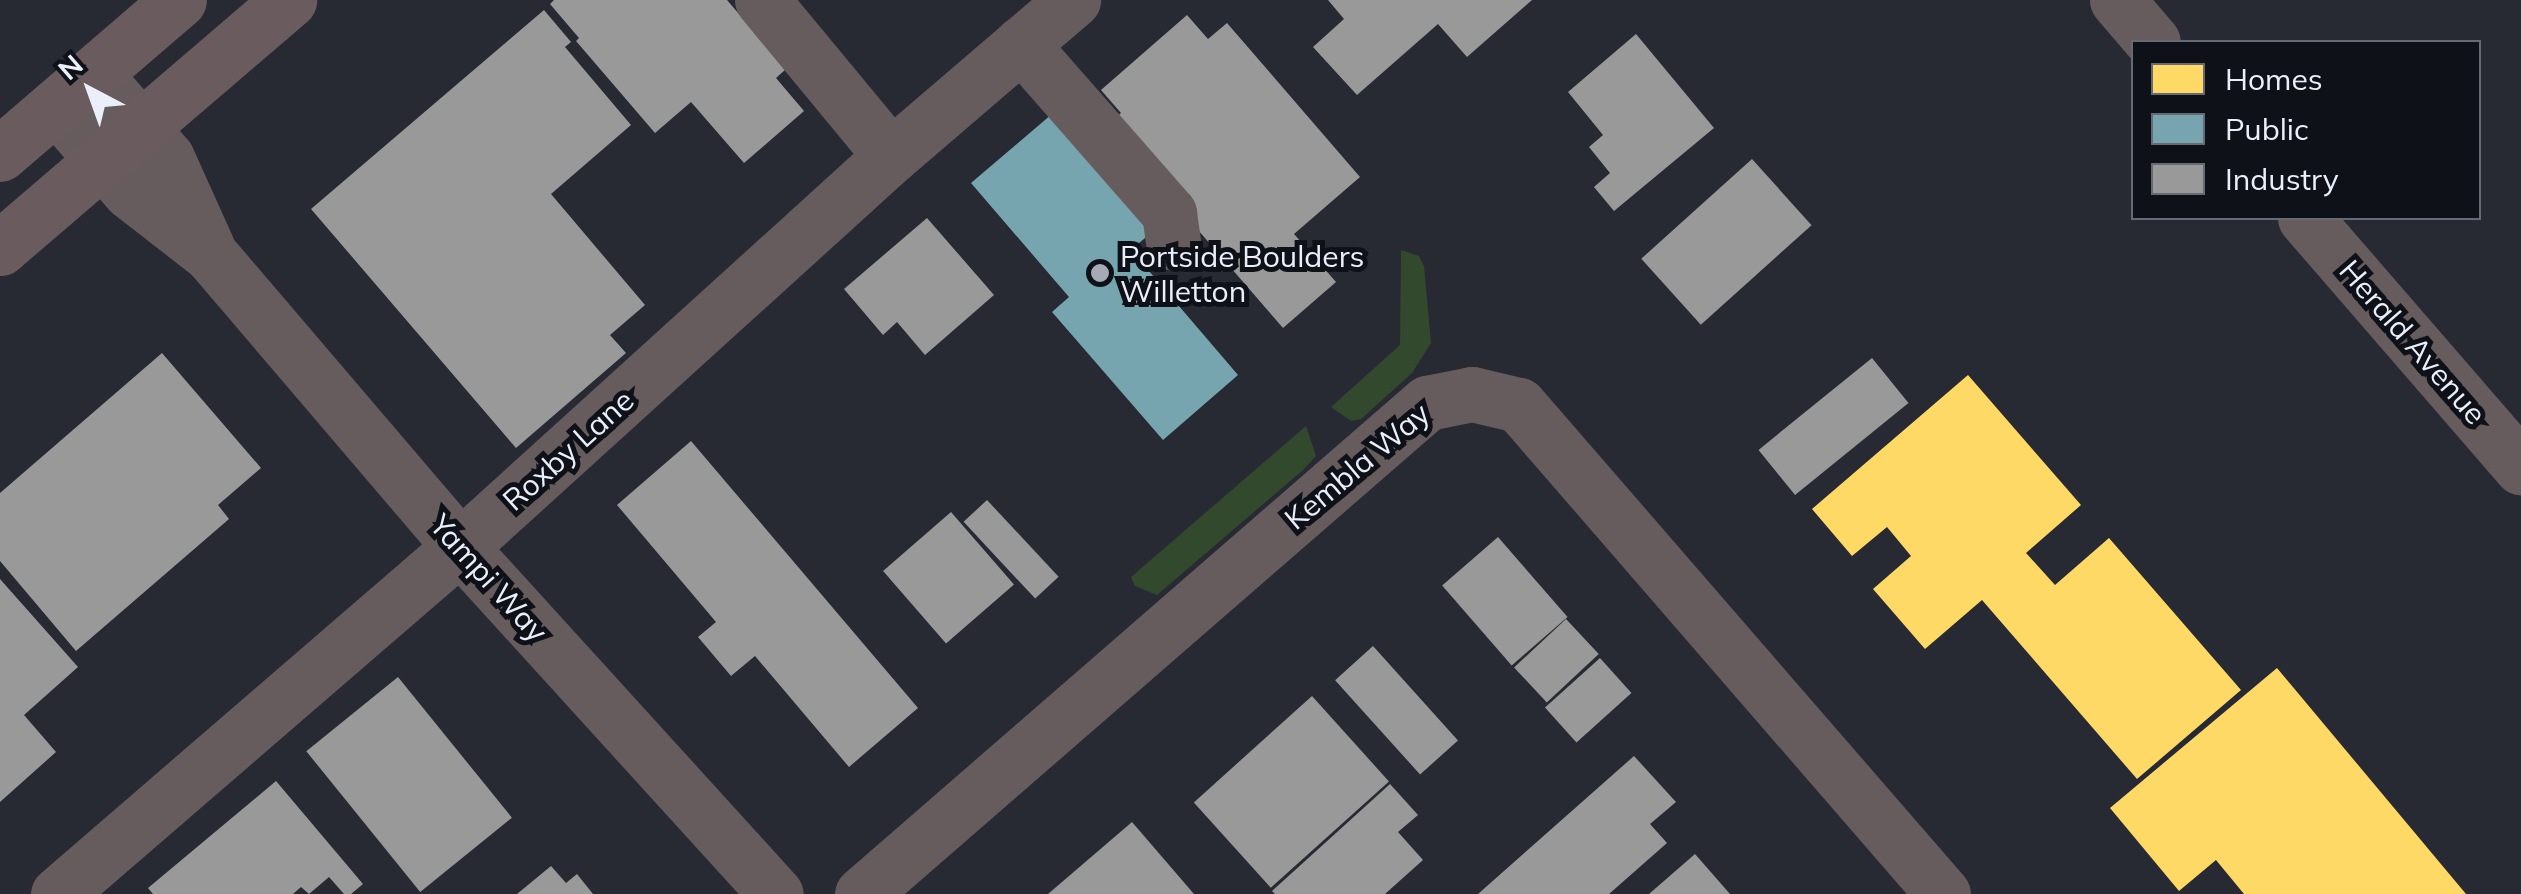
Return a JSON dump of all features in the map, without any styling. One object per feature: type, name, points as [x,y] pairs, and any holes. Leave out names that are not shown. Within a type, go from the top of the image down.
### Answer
[{"type":"main road","points":[[0,154],[179,0]]},
{"type":"main road","points":[[0,248],[288,0]]},
{"type":"street","points":[[762,0],[820,63],[891,156]]},
{"type":"street","name":"Roxby Lane","points":[[58,894],[460,548],[891,156],[964,73],[1022,44],[1073,0]]},
{"type":"street","points":[[2116,0],[2151,40]]},
{"type":"street","points":[[1022,44],[1170,213],[1173,243]]},
{"type":"street","name":"Yampi Way","points":[[75,90],[121,144],[167,158],[210,254],[460,548],[776,894]]},
{"type":"street","name":"Herald Avenue","points":[[2307,220],[2521,467]]},
{"type":"street","name":"Kembla Way","points":[[862,894],[1427,402],[1472,394],[1519,404],[1943,894]]},
{"type":"green space","points":[[1401,250],[1419,256],[1424,266],[1431,343],[1412,373],[1361,419],[1351,421],[1331,407],[1400,345]]},
{"type":"green space","points":[[1306,426],[1316,456],[1303,470],[1157,595],[1135,586],[1131,577]]},
{"type":"building: Homes","points":[[1968,375],[2081,505],[2026,553],[2055,585],[2109,538],[2241,690],[2137,779],[1982,600],[1925,649],[1873,589],[1911,556],[1887,527],[1852,556],[1812,509]]},
{"type":"building: Homes","points":[[2277,668],[2466,894],[2244,894],[2216,860],[2179,891],[2110,808]]},
{"type":"building: Public","name":"Portside Boulders Willetton","points":[[1059,108],[1160,225],[1131,250],[1238,375],[1163,440],[1052,312],[1069,297],[971,183]]},
{"type":"building: Industry","points":[[554,0],[727,0],[786,69],[776,78],[804,111],[744,163],[691,102],[655,133],[576,41],[579,38],[550,4]]},
{"type":"building: Industry","points":[[1328,0],[1532,0],[1467,57],[1438,24],[1357,95],[1313,47],[1344,19]]},
{"type":"building: Industry","points":[[544,10],[571,42],[565,47],[631,125],[551,194],[645,305],[610,335],[626,353],[516,448],[311,209]]},
{"type":"building: Industry","points":[[1187,15],[1208,39],[1227,23],[1360,177],[1294,234],[1336,282],[1283,328],[1107,125],[1121,113],[1101,90]]},
{"type":"building: Industry","points":[[1636,34],[1714,128],[1614,211],[1594,187],[1610,173],[1589,147],[1603,135],[1568,92]]},
{"type":"building: Industry","points":[[1752,159],[1812,225],[1701,325],[1641,259]]},
{"type":"building: Industry","points":[[927,218],[994,295],[925,355],[897,322],[883,335],[844,289]]},
{"type":"building: Industry","points":[[162,353],[261,468],[218,505],[229,519],[76,651],[0,561],[0,493]]},
{"type":"building: Industry","points":[[1872,358],[1909,403],[1795,495],[1759,450]]},
{"type":"building: Industry","points":[[691,441],[918,708],[849,767],[755,656],[731,676],[698,637],[716,622],[617,505]]},
{"type":"building: Industry","points":[[987,500],[1059,577],[1035,599],[964,522]]},
{"type":"building: Industry","points":[[951,512],[1014,584],[946,643],[883,571]]},
{"type":"building: Industry","points":[[1498,537],[1568,617],[1512,666],[1442,586]]},
{"type":"building: Industry","points":[[0,579],[78,667],[24,715],[56,752],[0,802]]},
{"type":"building: Industry","points":[[1566,619],[1599,654],[1547,703],[1514,667]]},
{"type":"building: Industry","points":[[1373,646],[1458,740],[1420,775],[1335,680]]},
{"type":"building: Industry","points":[[1600,658],[1631,693],[1576,742],[1545,708]]},
{"type":"building: Industry","points":[[398,677],[512,818],[420,892],[306,751]]},
{"type":"building: Industry","points":[[1312,696],[1389,781],[1271,888],[1194,802]]},
{"type":"building: Industry","points":[[1634,756],[1676,802],[1650,824],[1667,843],[1609,894],[1478,894]]},
{"type":"building: Industry","points":[[276,781],[363,884],[351,894],[344,894],[329,877],[309,894],[301,887],[293,894],[153,894],[148,888]]},
{"type":"building: Industry","points":[[1390,784],[1418,815],[1398,832],[1423,860],[1385,894],[1272,891]]},
{"type":"building: Industry","points":[[1132,822],[1194,894],[1048,894]]},
{"type":"building: Industry","points":[[1695,854],[1730,894],[1649,894]]},
{"type":"building: Industry","points":[[551,866],[566,883],[577,874],[593,894],[517,894]]},
{"type":"place","name":"Portside Boulders Willetton","points":[[1100,273]]}]
